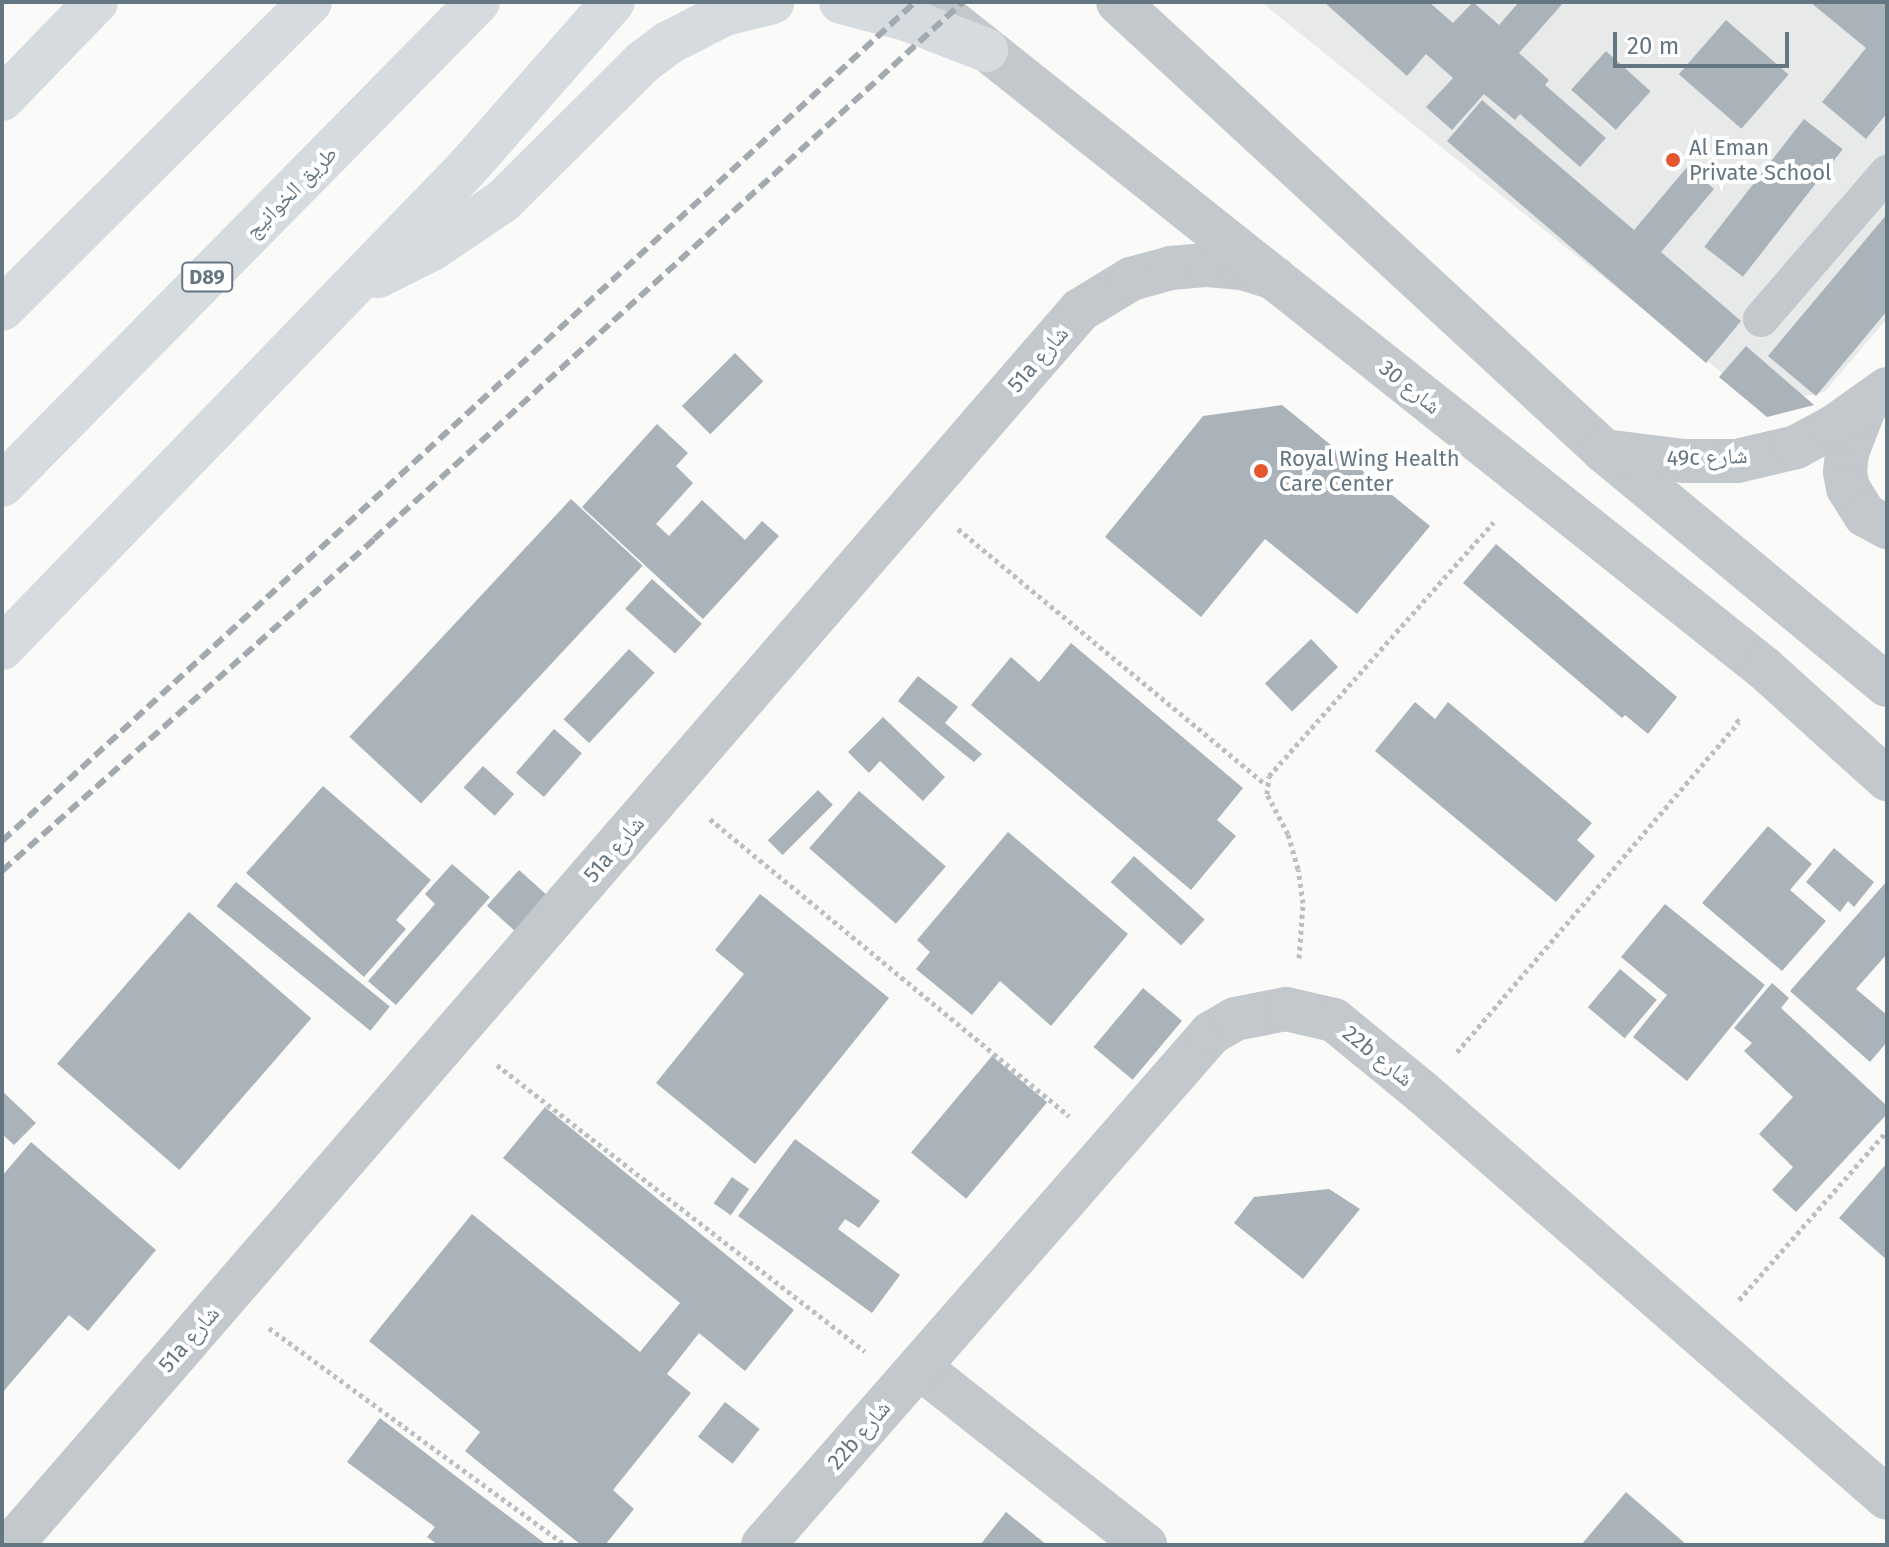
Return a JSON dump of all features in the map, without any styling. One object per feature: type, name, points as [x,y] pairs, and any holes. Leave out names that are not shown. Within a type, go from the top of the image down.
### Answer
[{"type":"main road","points":[[2,99],[96,2]]},
{"type":"main road","points":[[2,309],[310,2]]},
{"type":"main road","name":"طريق الخوانيج","points":[[2,485],[478,2]]},
{"type":"main road","points":[[467,168],[487,114],[572,2]]},
{"type":"main road","points":[[2,648],[467,168],[613,2]]},
{"type":"main road","points":[[353,286],[432,249],[503,201],[643,62],[668,43],[725,14],[773,2]]},
{"type":"main road","points":[[841,2],[894,14],[986,50]]},
{"type":"street","name":"شارع 30","points":[[927,2],[1764,668],[1887,779]]},
{"type":"street","points":[[1118,2],[1604,451],[1887,685]]},
{"type":"street","name":"51a شارع","points":[[11,1545],[1080,310],[1107,291],[1171,268],[1207,265],[1242,268],[1275,278]]},
{"type":"street","points":[[1876,397],[1847,453],[1845,472],[1848,488],[1865,515],[1887,527]]},
{"type":"street","name":"49c شارع","points":[[1604,451],[1684,461],[1737,461],[1796,447],[1876,397]]},
{"type":"street","name":"22b شارع","points":[[763,1545],[1211,1033],[1235,1019],[1286,1009],[1334,1020],[1422,1092],[1887,1498]]},
{"type":"street","points":[[912,1374],[1145,1545]]},
{"type":"lane","points":[[1761,319],[1887,173]]},
{"type":"path","points":[[1265,784],[1530,482]]},
{"type":"path","points":[[920,496],[1265,784],[1288,834],[1303,903],[1303,939],[1286,1009]]},
{"type":"path","points":[[1422,1092],[1739,722],[1732,716]]},
{"type":"path","points":[[669,785],[1109,1149]]},
{"type":"path","points":[[455,1033],[912,1374]]},
{"type":"path","points":[[1704,1340],[1887,1131]]},
{"type":"path","points":[[226,1296],[565,1545]]},
{"type":"shaded area","name":"Al Eman Private School","points":[[1261,2],[1887,2],[1887,319],[1824,392],[1762,405]]},
{"type":"building","points":[[1324,2],[1429,2],[1453,23],[1473,2],[1499,25],[1519,2],[1564,2],[1519,53],[1549,80],[1545,85],[1606,138],[1580,167],[1520,114],[1515,120],[1484,94],[1452,130],[1426,107],[1453,78],[1426,54],[1407,76]]},
{"type":"building","points":[[1810,2],[1887,2],[1887,113],[1866,139],[1822,102],[1866,48]]},
{"type":"building","points":[[1726,20],[1789,74],[1741,129],[1679,74]]},
{"type":"building","points":[[1606,51],[1651,91],[1616,130],[1571,90]]},
{"type":"building","points":[[1482,100],[1634,230],[1688,166],[1714,189],[1661,252],[1741,321],[1706,363],[1447,141]]},
{"type":"building","points":[[1804,119],[1843,149],[1743,277],[1704,247]]},
{"type":"building","points":[[1887,214],[1887,311],[1816,396],[1768,356]]},
{"type":"building","points":[[1746,346],[1814,405],[1767,417],[1719,377]]},
{"type":"building","points":[[735,353],[763,381],[710,434],[682,406]]},
{"type":"building","name":"Royal Wing Health Care Center","points":[[1282,405],[1430,526],[1357,614],[1265,539],[1201,617],[1105,537],[1203,416]]},
{"type":"building","points":[[657,424],[688,453],[676,466],[693,483],[656,524],[669,536],[702,500],[745,540],[762,521],[779,536],[703,619],[582,507]]},
{"type":"building","points":[[571,499],[643,566],[421,804],[349,737]]},
{"type":"building","points":[[1496,544],[1677,697],[1648,734],[1625,715],[1622,718],[1463,583]]},
{"type":"building","points":[[652,579],[702,624],[675,654],[625,609]]},
{"type":"building","points":[[1311,639],[1338,667],[1292,712],[1265,683]]},
{"type":"building","points":[[1071,643],[1243,788],[1217,820],[1236,836],[1191,890],[971,705],[1011,657],[1039,682]]},
{"type":"building","points":[[629,649],[655,673],[589,743],[564,719]]},
{"type":"building","points":[[918,676],[958,707],[945,723],[982,754],[974,762],[898,701]]},
{"type":"building","points":[[1415,702],[1435,719],[1448,702],[1592,823],[1577,840],[1595,856],[1556,902],[1375,751]]},
{"type":"building","points":[[883,717],[945,777],[923,801],[880,761],[869,773],[848,752]]},
{"type":"building","points":[[554,729],[582,753],[544,797],[516,773]]},
{"type":"building","points":[[483,766],[514,794],[495,816],[464,788]]},
{"type":"building","points":[[323,786],[431,880],[396,920],[406,929],[364,977],[246,873]]},
{"type":"building","points":[[818,790],[833,805],[783,855],[768,840]]},
{"type":"building","points":[[859,791],[946,866],[896,924],[809,848]]},
{"type":"building","points":[[1768,826],[1812,864],[1790,890],[1826,921],[1782,971],[1702,903]]},
{"type":"building","points":[[1008,832],[1128,934],[1051,1026],[1000,981],[972,1015],[916,969],[930,952],[917,940]]},
{"type":"building","points":[[1834,848],[1874,882],[1854,907],[1848,901],[1840,912],[1806,882]]},
{"type":"building","points":[[1134,856],[1205,920],[1181,946],[1111,882]]},
{"type":"building","points":[[452,864],[490,897],[396,1005],[368,981],[435,904],[425,894]]},
{"type":"building","points":[[519,870],[548,896],[516,932],[487,906]]},
{"type":"building","points":[[1887,881],[1887,954],[1856,989],[1887,1015],[1887,1042],[1870,1062],[1790,991]]},
{"type":"building","points":[[236,882],[390,1007],[370,1031],[216,906]]},
{"type":"building","points":[[760,894],[889,998],[755,1164],[656,1083],[744,974],[715,950]]},
{"type":"building","points":[[1665,904],[1765,985],[1687,1081],[1633,1037],[1667,995],[1621,957]]},
{"type":"building","points":[[189,912],[311,1018],[179,1170],[57,1064]]},
{"type":"building","points":[[1620,969],[1657,1000],[1625,1038],[1588,1007]]},
{"type":"building","points":[[1772,983],[1789,998],[1781,1008],[1887,1106],[1887,1114],[1796,1212],[1772,1190],[1793,1167],[1759,1134],[1793,1097],[1744,1051],[1752,1043],[1734,1028]]},
{"type":"building","points":[[1143,988],[1182,1021],[1133,1080],[1094,1047]]},
{"type":"building","points":[[992,1056],[1047,1102],[966,1199],[911,1153]]},
{"type":"building","points":[[2,1091],[36,1123],[14,1145],[2,1134]]},
{"type":"building","points":[[545,1107],[794,1310],[745,1371],[699,1333],[667,1374],[691,1393],[613,1490],[634,1509],[605,1545],[581,1545],[465,1451],[480,1432],[369,1341],[472,1214],[640,1352],[680,1303],[503,1158]]},
{"type":"building","points":[[795,1139],[880,1201],[859,1228],[845,1219],[838,1229],[900,1275],[872,1313],[738,1216]]},
{"type":"building","points":[[31,1142],[156,1250],[88,1331],[69,1315],[2,1393],[2,1176]]},
{"type":"building","points":[[1887,1163],[1887,1260],[1839,1218]]},
{"type":"building","points":[[732,1177],[749,1189],[731,1215],[714,1203]]},
{"type":"building","points":[[1329,1189],[1360,1209],[1303,1279],[1234,1223],[1254,1197]]},
{"type":"building","points":[[725,1402],[760,1429],[733,1464],[698,1437]]},
{"type":"building","points":[[380,1418],[547,1545],[438,1545],[427,1537],[435,1527],[347,1462]]},
{"type":"building","points":[[1626,1492],[1687,1545],[1581,1545]]},
{"type":"building","points":[[1006,1512],[1047,1545],[980,1545]]},
{"type":"railway","points":[[2,841],[915,2]]},
{"type":"railway","points":[[2,871],[374,539],[963,2]]},
{"type":"place","name":"Al Eman Private School","points":[[1673,160]]},
{"type":"place","name":"Royal Wing Health Care Center","points":[[1261,471]]}]
